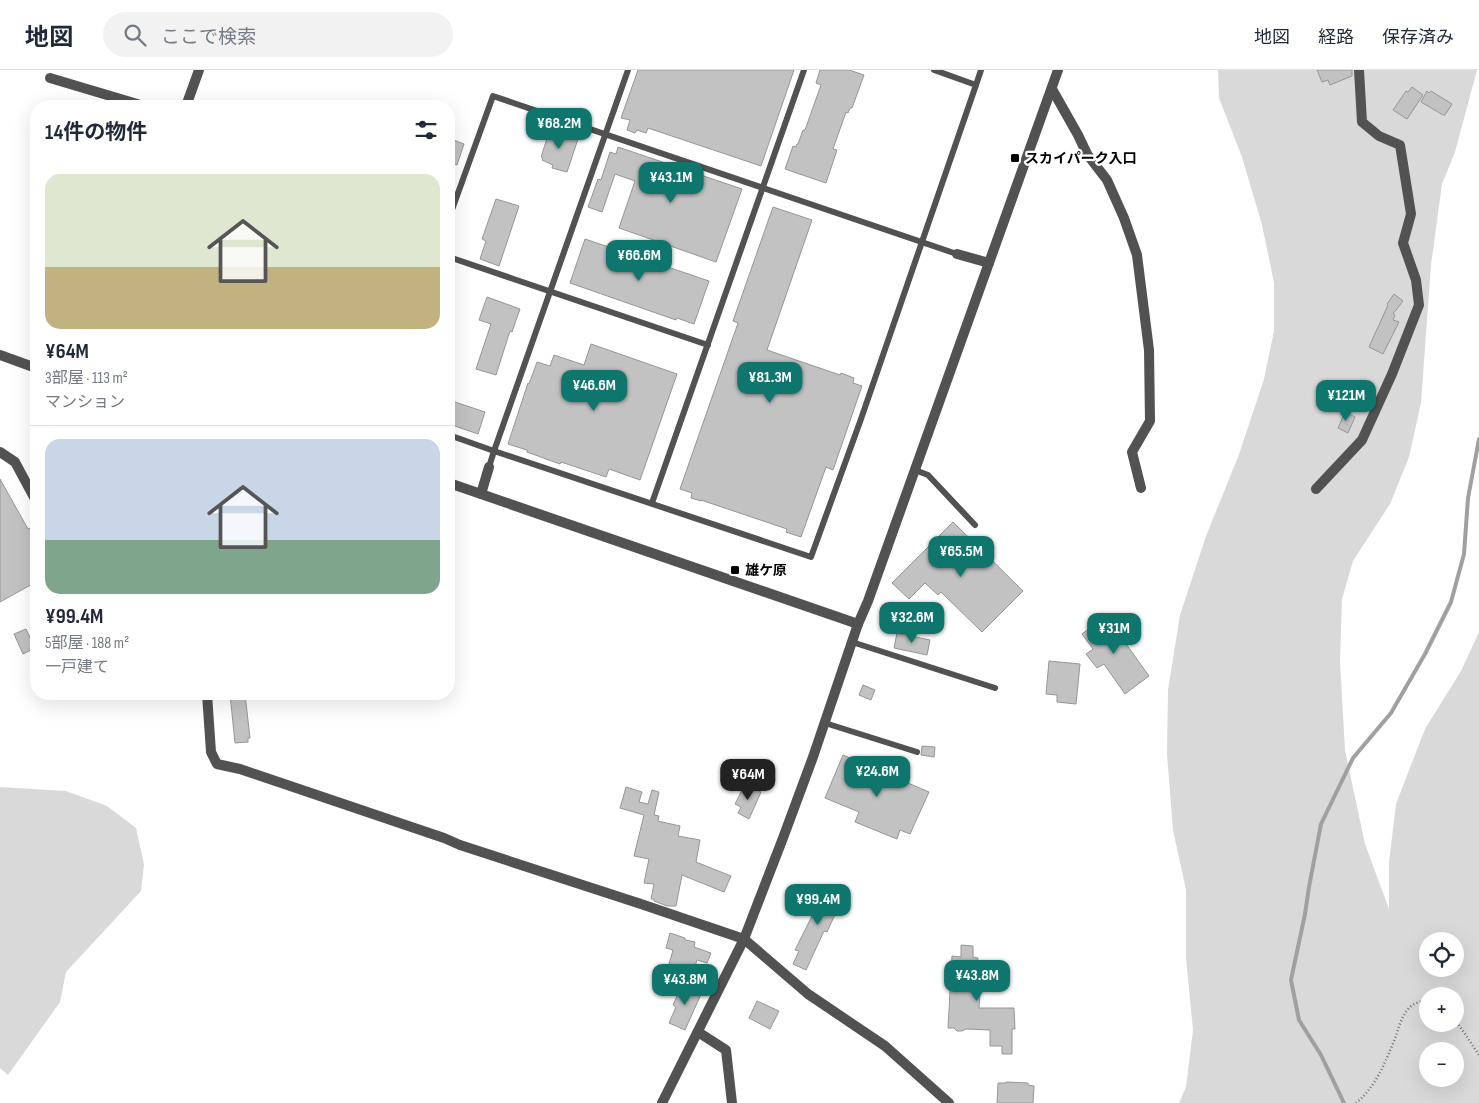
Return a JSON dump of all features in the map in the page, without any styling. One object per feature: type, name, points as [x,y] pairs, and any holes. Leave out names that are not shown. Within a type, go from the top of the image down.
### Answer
[{"type":"street","points":[[188,100],[199,70]]},
{"type":"street","points":[[662,1103],[744,939],[784,838],[858,624],[916,470],[1058,70]]},
{"type":"street","points":[[1316,489],[1362,440],[1392,374],[1419,305],[1416,280],[1404,243],[1411,214],[1400,145],[1380,136],[1362,122],[1359,70]]},
{"type":"street","points":[[50,78],[124,100]]},
{"type":"street","points":[[1052,89],[1087,154],[1106,180],[1124,218],[1137,255],[1149,350],[1150,421],[1132,452],[1141,488]]},
{"type":"street","points":[[957,254],[989,264]]},
{"type":"street","points":[[0,355],[30,366]]},
{"type":"street","points":[[0,452],[14,462],[30,490]]},
{"type":"street","points":[[481,494],[489,467]]},
{"type":"street","points":[[455,485],[858,624]]},
{"type":"street","points":[[207,700],[211,752],[217,764],[240,769],[460,845],[744,939],[808,994],[885,1046],[949,1103]]},
{"type":"street","points":[[698,1032],[726,1050],[732,1103]]},
{"type":"lane","points":[[489,467],[628,70]]},
{"type":"lane","points":[[652,503],[804,70]]},
{"type":"lane","points":[[934,70],[976,85]]},
{"type":"lane","points":[[455,436],[811,558],[981,70]]},
{"type":"lane","points":[[455,201],[493,96],[957,254]]},
{"type":"lane","points":[[455,259],[708,345]]},
{"type":"lane","points":[[916,470],[928,475],[975,525]]},
{"type":"lane","points":[[852,642],[994,688]]},
{"type":"lane","points":[[825,723],[917,752]]},
{"type":"path","points":[[1356,1103],[1363,1098],[1384,1066],[1402,1019],[1410,1007],[1419,1001]]},
{"type":"path","points":[[1463,1032],[1479,1056]]},
{"type":"shaded area","points":[[1218,70],[1477,70],[1455,152],[1442,184],[1431,265],[1421,403],[1409,457],[1390,504],[1353,561],[1342,599],[1340,662],[1345,750],[1365,844],[1389,909],[1389,862],[1396,804],[1425,729],[1461,671],[1479,632],[1479,1103],[1179,1103],[1186,1087],[1193,1030],[1186,958],[1186,890],[1173,830],[1167,754],[1168,690],[1180,615],[1206,536],[1238,457],[1264,379],[1274,331],[1274,283],[1262,225],[1242,157],[1219,98]]},
{"type":"shaded area","points":[[0,787],[66,791],[107,806],[136,828],[144,864],[141,891],[66,972],[60,1002],[8,1075],[0,1068]]},
{"type":"building","points":[[638,70],[794,70],[761,166],[648,128],[646,133],[637,130],[635,133],[627,130],[630,120],[621,118]]},
{"type":"building","points":[[820,70],[849,70],[864,75],[852,108],[850,108],[848,113],[846,112],[833,149],[837,150],[826,183],[785,169],[793,146],[796,147],[803,130],[805,130],[821,85],[816,83]]},
{"type":"building","points":[[1317,70],[1352,70],[1352,76],[1330,85],[1328,80],[1322,82]]},
{"type":"building","points":[[1412,87],[1423,95],[1407,119],[1393,110],[1406,91],[1408,92]]},
{"type":"building","points":[[1427,91],[1429,93],[1431,91],[1452,104],[1445,115],[1421,102]]},
{"type":"building","points":[[550,129],[578,139],[567,172],[552,168],[553,165],[542,160],[543,158],[541,157]]},
{"type":"building","points":[[455,140],[464,144],[457,165],[455,164]]},
{"type":"building","points":[[618,147],[742,189],[716,262],[619,228],[635,181],[615,174],[602,212],[588,207],[598,179],[601,180],[610,152],[616,154]]},
{"type":"building","points":[[496,199],[519,206],[499,266],[480,259],[486,241],[482,239]]},
{"type":"building","points":[[773,207],[812,220],[767,350],[840,375],[841,373],[854,378],[853,383],[862,386],[833,470],[826,467],[801,537],[786,532],[787,529],[691,498],[692,493],[680,489],[738,323],[733,321]]},
{"type":"building","points":[[585,239],[709,281],[694,324],[677,318],[676,320],[570,283]]},
{"type":"building","points":[[1394,294],[1403,301],[1393,314],[1395,315],[1393,320],[1399,322],[1383,354],[1369,347],[1387,304]]},
{"type":"building","points":[[487,297],[520,309],[512,332],[510,331],[496,375],[476,369],[491,324],[479,320]]},
{"type":"building","points":[[591,344],[677,374],[640,480],[609,469],[606,477],[561,462],[560,464],[508,444],[537,362],[550,366],[554,355],[584,365]]},
{"type":"building","points":[[455,402],[485,412],[478,434],[455,426]]},
{"type":"building","points":[[1345,412],[1355,417],[1348,433],[1338,428]]},
{"type":"building","points":[[0,479],[28,529],[30,528],[30,585],[0,602]]},
{"type":"building","points":[[953,522],[1023,591],[982,632],[941,592],[938,595],[925,583],[909,599],[892,583]]},
{"type":"building","points":[[1106,616],[1149,676],[1125,694],[1104,664],[1097,668],[1086,654],[1093,649],[1082,634]]},
{"type":"building","points":[[26,629],[30,637],[30,650],[23,654],[14,634]]},
{"type":"building","points":[[897,633],[930,640],[927,655],[894,648]]},
{"type":"building","points":[[1049,661],[1080,664],[1076,704],[1057,702],[1057,695],[1046,694]]},
{"type":"building","points":[[863,685],[875,690],[871,700],[859,695]]},
{"type":"building","points":[[231,700],[246,700],[250,738],[248,738],[248,742],[235,743]]},
{"type":"building","points":[[922,746],[935,747],[934,757],[921,755]]},
{"type":"building","points":[[843,755],[929,792],[910,834],[900,830],[897,839],[855,822],[859,812],[825,798]]},
{"type":"building","points":[[745,784],[761,792],[749,819],[738,813],[741,807],[735,804]]},
{"type":"building","points":[[626,787],[642,792],[639,802],[648,804],[652,790],[659,792],[654,815],[659,816],[658,821],[680,826],[678,836],[700,840],[696,862],[731,876],[724,892],[682,875],[676,906],[667,906],[651,899],[654,884],[644,883],[649,859],[634,856],[644,815],[620,808]]},
{"type":"building","points":[[833,887],[842,891],[840,896],[843,897],[827,932],[824,931],[806,970],[793,964],[799,951],[795,950],[826,888],[831,890]]},
{"type":"building","points":[[670,933],[685,938],[685,940],[695,942],[694,947],[711,953],[707,963],[697,960],[691,979],[670,972],[672,965],[669,964],[673,950],[666,948]]},
{"type":"building","points":[[961,945],[973,946],[973,957],[978,958],[977,966],[988,967],[987,989],[980,989],[979,1008],[1014,1008],[1015,1029],[1012,1029],[1012,1054],[1002,1054],[1002,1046],[990,1046],[990,1030],[966,1029],[957,1031],[954,1028],[948,1028],[952,956],[961,957]]},
{"type":"building","points":[[683,983],[702,992],[685,1030],[669,1023],[676,1007],[673,1005]]},
{"type":"building","points":[[757,1001],[779,1011],[770,1029],[749,1018]]},
{"type":"building","points":[[998,1083],[1028,1083],[1028,1085],[1034,1086],[1033,1103],[997,1103]]},
{"type":"waterway","points":[[1344,1103],[1321,1055],[1299,1020],[1291,980],[1321,824],[1353,758],[1391,713],[1425,654],[1451,602],[1464,554],[1468,498],[1479,439]]},
{"type":"place","name":"スカイパーク入口","points":[[1015,158]]},
{"type":"place","name":"雄ケ原","points":[[735,570]]}]
